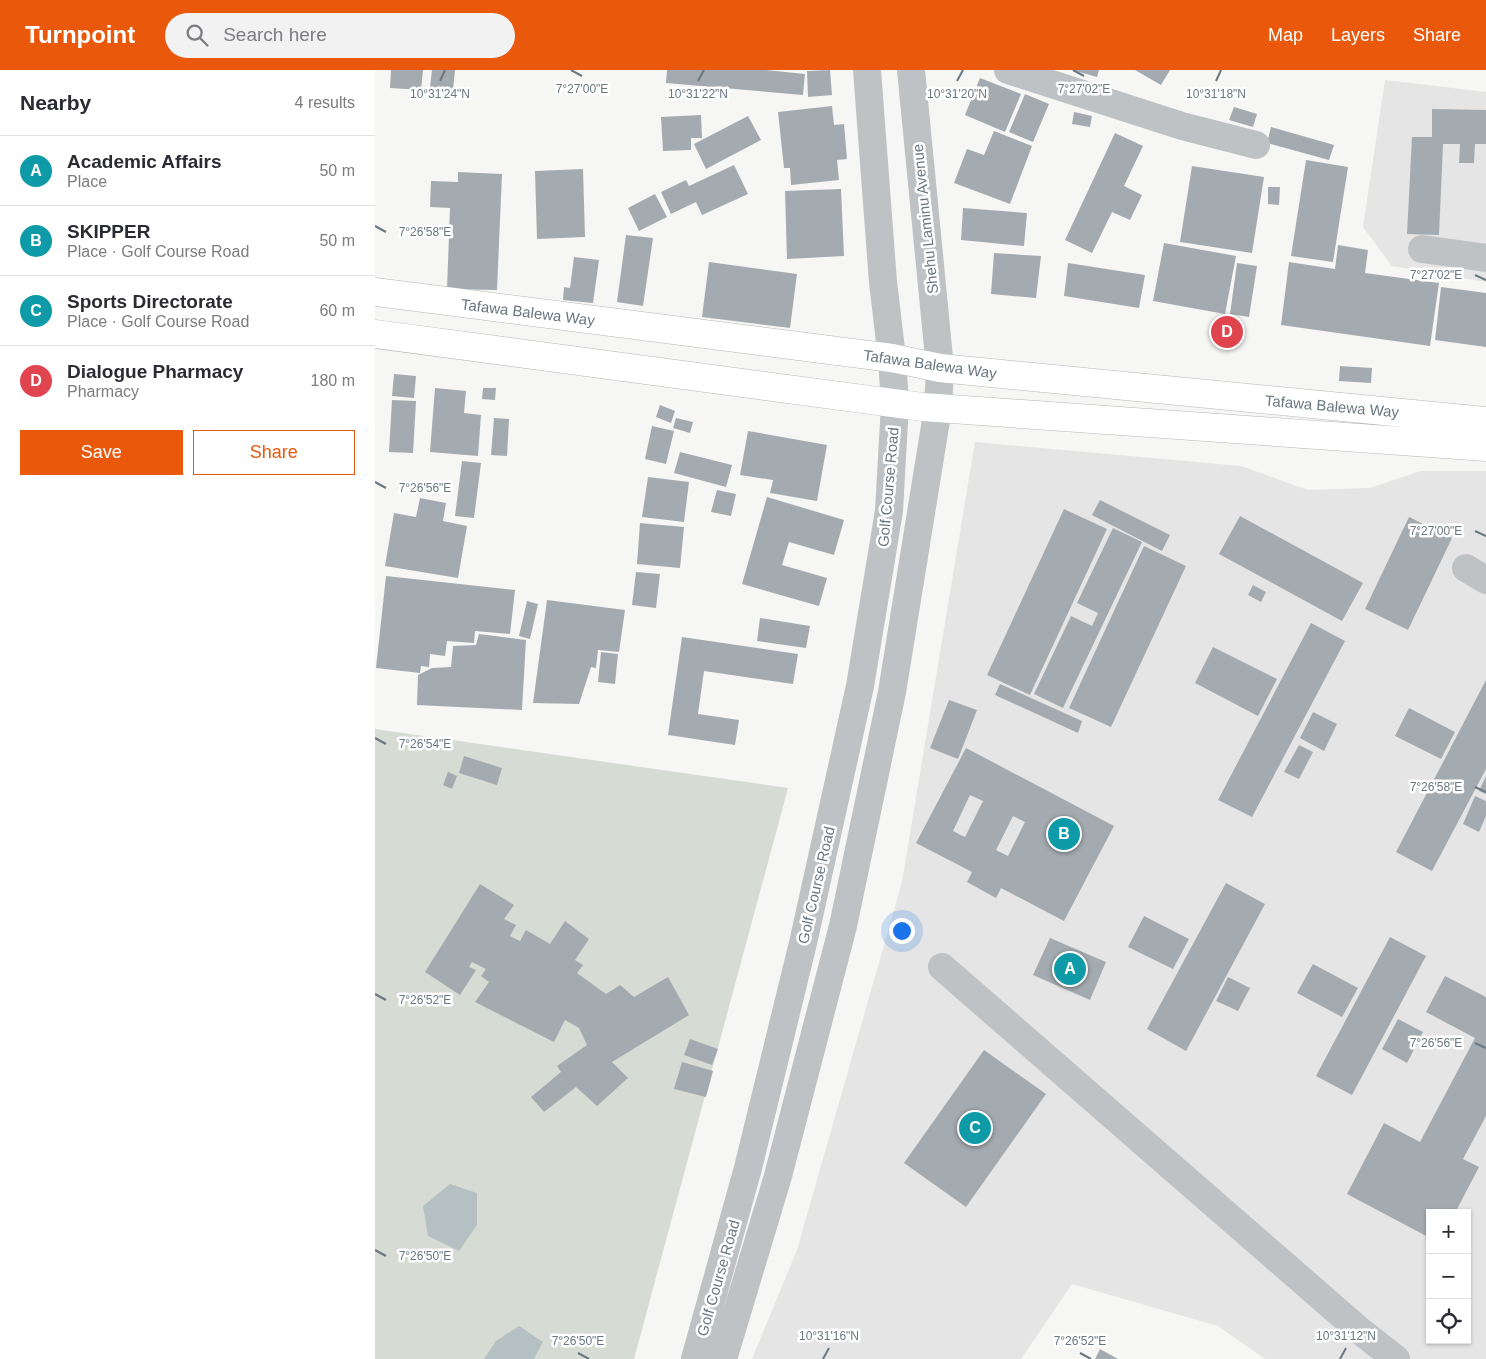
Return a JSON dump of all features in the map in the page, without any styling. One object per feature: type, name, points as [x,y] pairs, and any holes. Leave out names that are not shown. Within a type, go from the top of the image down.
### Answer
[{"type":"main road","name":"Tafawa Balewa Way","points":[[375,292],[892,358],[940,368],[1486,421]]},
{"type":"main road","name":"Tafawa Balewa Way","points":[[375,334],[895,404],[1486,447]]},
{"type":"street","points":[[867,70],[883,282],[892,358]]},
{"type":"street","name":"Shehu Laminu Avenue","points":[[911,70],[940,368],[938,408]]},
{"type":"street","points":[[1008,70],[1182,126],[1256,145]]},
{"type":"street","points":[[1422,250],[1486,258]]},
{"type":"street","name":"Golf Course Road","points":[[695,1359],[748,1168],[803,942],[860,686],[889,511],[895,404],[892,358]]},
{"type":"street","name":"Golf Course Road","points":[[723,1359],[778,1176],[843,926],[890,702],[938,408]]},
{"type":"street","points":[[942,967],[1359,1330],[1396,1359]]},
{"type":"street","points":[[748,1168],[778,1176]]},
{"type":"shaded area","points":[[1385,80],[1486,92],[1486,282],[1392,266],[1363,227]]},
{"type":"shaded area","points":[[975,442],[1241,466],[1308,490],[1370,488],[1421,471],[1486,471],[1486,1359],[1265,1359],[1218,1326],[1072,1284],[1021,1359],[752,1359],[797,1250],[902,882]]},
{"type":"shaded area","points":[[375,729],[788,788],[634,1359],[375,1359]]},
{"type":"shaded area","points":[[450,1184],[477,1193],[477,1225],[459,1251],[428,1236],[423,1206]]},
{"type":"shaded area","points":[[519,1326],[543,1342],[534,1359],[484,1359],[496,1341]]},
{"type":"building","points":[[391,70],[423,70],[421,90],[390,88]]},
{"type":"building","points":[[432,70],[455,70],[453,90],[430,87]]},
{"type":"building","points":[[667,70],[766,70],[805,74],[803,95],[666,83]]},
{"type":"building","points":[[830,70],[832,95],[808,97],[807,71]]},
{"type":"building","points":[[1072,70],[1099,70],[1097,77]]},
{"type":"building","points":[[1135,70],[1170,70],[1161,85]]},
{"type":"building","points":[[980,78],[1021,94],[1005,132],[965,115]]},
{"type":"building","points":[[1025,94],[1049,104],[1033,142],[1009,132]]},
{"type":"building","points":[[832,106],[834,125],[844,124],[847,159],[837,160],[839,180],[791,185],[790,168],[784,168],[778,112]]},
{"type":"building","points":[[1234,107],[1257,114],[1253,127],[1229,120]]},
{"type":"building","points":[[1432,109],[1486,110],[1486,144],[1475,144],[1474,163],[1459,163],[1460,144],[1443,144],[1439,235],[1407,234],[1412,137],[1432,137]]},
{"type":"building","points":[[1074,112],[1092,116],[1090,127],[1072,124]]},
{"type":"building","points":[[701,115],[702,138],[691,138],[691,150],[663,151],[661,117]]},
{"type":"building","points":[[748,116],[761,140],[706,169],[694,144]]},
{"type":"building","points":[[1271,127],[1334,145],[1329,160],[1267,143]]},
{"type":"building","points":[[994,131],[1032,146],[1010,204],[954,183],[967,149],[984,155]]},
{"type":"building","points":[[1115,133],[1143,146],[1124,186],[1142,195],[1130,220],[1112,212],[1092,253],[1065,240]]},
{"type":"building","points":[[1306,160],[1348,167],[1333,262],[1291,256]]},
{"type":"building","points":[[734,165],[748,194],[702,215],[696,202],[671,214],[661,192],[686,180],[689,186]]},
{"type":"building","points":[[1192,166],[1264,177],[1252,253],[1180,242]]},
{"type":"building","points":[[583,169],[585,237],[537,239],[535,171]]},
{"type":"building","points":[[458,172],[502,174],[497,290],[447,289],[450,208],[430,207],[431,181],[458,182]]},
{"type":"building","points":[[1268,187],[1280,187],[1279,205],[1268,204]]},
{"type":"building","points":[[841,189],[844,256],[787,259],[785,191]]},
{"type":"building","points":[[655,194],[667,217],[639,231],[628,208]]},
{"type":"building","points":[[963,208],[1027,213],[1024,246],[961,240]]},
{"type":"building","points":[[626,235],[653,238],[643,306],[617,302]]},
{"type":"building","points":[[1164,243],[1236,256],[1225,314],[1153,301]]},
{"type":"building","points":[[1338,245],[1368,250],[1365,273],[1439,283],[1430,346],[1281,325],[1289,262],[1335,269]]},
{"type":"building","points":[[994,253],[1041,256],[1036,298],[991,294]]},
{"type":"building","points":[[574,257],[599,260],[593,303],[563,300],[564,287],[570,288]]},
{"type":"building","points":[[709,262],[797,274],[790,328],[702,317]]},
{"type":"building","points":[[1068,263],[1145,275],[1139,308],[1064,296]]},
{"type":"building","points":[[1237,263],[1257,266],[1249,317],[1230,314]]},
{"type":"building","points":[[1441,287],[1486,293],[1486,347],[1435,340]]},
{"type":"building","points":[[1340,366],[1372,368],[1371,383],[1339,381]]},
{"type":"building","points":[[394,374],[416,376],[414,398],[392,396]]},
{"type":"building","points":[[435,388],[466,391],[464,413],[481,415],[478,456],[430,452]]},
{"type":"building","points":[[483,388],[496,388],[495,400],[482,399]]},
{"type":"building","points":[[392,400],[416,401],[413,453],[389,452]]},
{"type":"building","points":[[660,405],[675,411],[671,423],[656,417]]},
{"type":"building","points":[[494,418],[509,419],[507,456],[491,455]]},
{"type":"building","points":[[676,418],[693,422],[690,433],[673,428]]},
{"type":"building","points":[[652,426],[674,431],[666,464],[645,459]]},
{"type":"building","points":[[748,431],[827,445],[817,501],[770,493],[773,480],[740,475]]},
{"type":"building","points":[[680,452],[732,465],[726,487],[674,473]]},
{"type":"building","points":[[462,461],[481,463],[474,518],[455,516]]},
{"type":"building","points":[[648,477],[689,482],[684,522],[642,517]]},
{"type":"building","points":[[717,490],[736,494],[731,516],[711,512]]},
{"type":"building","points":[[767,497],[844,520],[834,555],[789,542],[782,565],[827,578],[819,606],[742,584]]},
{"type":"building","points":[[420,498],[446,503],[443,521],[467,526],[458,578],[385,566],[394,513],[416,517]]},
{"type":"building","points":[[1100,500],[1170,535],[1162,551],[1092,515]]},
{"type":"building","points":[[1064,509],[1107,529],[1030,695],[987,675]]},
{"type":"building","points":[[1240,516],[1363,583],[1342,621],[1219,554]]},
{"type":"building","points":[[1409,517],[1452,538],[1408,630],[1365,609]]},
{"type":"building","points":[[640,523],[684,527],[680,568],[637,564]]},
{"type":"building","points":[[1113,528],[1142,542],[1063,708],[1034,694],[1071,616],[1092,626],[1098,613],[1077,603]]},
{"type":"building","points":[[1144,546],[1186,566],[1111,727],[1069,708]]},
{"type":"building","points":[[636,572],[660,574],[656,608],[632,605]]},
{"type":"building","points":[[386,576],[515,590],[510,634],[475,631],[474,643],[447,641],[445,656],[430,654],[429,667],[421,666],[420,673],[376,668]]},
{"type":"building","points":[[1253,585],[1266,592],[1261,602],[1248,595]]},
{"type":"building","points":[[547,600],[625,610],[619,652],[598,650],[596,668],[591,667],[579,704],[533,703]]},
{"type":"building","points":[[527,601],[538,604],[530,639],[519,636]]},
{"type":"building","points":[[760,618],[810,626],[806,648],[757,641]]},
{"type":"building","points":[[1311,623],[1345,641],[1252,817],[1218,800]]},
{"type":"building","points":[[479,634],[526,640],[522,710],[417,705],[418,675],[432,668],[451,667],[453,646],[476,645]]},
{"type":"building","points":[[682,637],[798,654],[793,684],[704,671],[698,714],[739,720],[735,745],[668,735]]},
{"type":"building","points":[[1213,647],[1277,679],[1258,716],[1195,683]]},
{"type":"building","points":[[601,652],[618,654],[615,684],[598,682]]},
{"type":"building","points":[[1486,680],[1486,769],[1432,871],[1396,852]]},
{"type":"building","points":[[1000,684],[1082,721],[1078,733],[995,695]]},
{"type":"building","points":[[949,700],[977,710],[958,759],[930,748]]},
{"type":"building","points":[[1409,708],[1455,732],[1441,759],[1395,736]]},
{"type":"building","points":[[1313,712],[1337,724],[1324,751],[1300,738]]},
{"type":"building","points":[[1299,745],[1313,752],[1299,779],[1284,772]]},
{"type":"building","points":[[966,748],[1114,826],[1064,921],[1001,888],[996,898],[967,882],[972,872],[916,843]],"holes":[[[970,795],[983,801],[965,837],[953,831]],[[1013,816],[1025,822],[1008,856],[996,850]]]},
{"type":"building","points":[[464,756],[502,768],[497,785],[459,773]]},
{"type":"building","points":[[448,772],[457,776],[452,789],[443,785]]},
{"type":"building","points":[[1486,776],[1486,794],[1479,791]]},
{"type":"building","points":[[1475,796],[1486,801],[1486,816],[1479,832],[1463,824]]},
{"type":"building","points":[[1226,883],[1265,904],[1186,1051],[1147,1029]]},
{"type":"building","points":[[480,884],[514,905],[504,919],[516,925],[510,936],[520,941],[526,930],[550,944],[565,921],[589,939],[575,960],[583,965],[577,973],[606,994],[620,985],[634,997],[668,977],[689,1015],[612,1062],[628,1078],[597,1106],[576,1087],[544,1112],[531,1097],[561,1072],[557,1066],[587,1045],[579,1028],[565,1020],[554,1042],[475,1002],[489,982],[481,976],[486,969],[472,962],[469,967],[476,970],[460,995],[425,972]]},
{"type":"building","points":[[1144,916],[1189,939],[1173,969],[1128,947]]},
{"type":"building","points":[[1390,937],[1426,956],[1352,1095],[1316,1076]]},
{"type":"building","points":[[1050,938],[1106,962],[1090,1000],[1033,975]]},
{"type":"building","points":[[1313,964],[1358,988],[1342,1017],[1297,993]]},
{"type":"building","points":[[1445,976],[1486,997],[1486,1116],[1463,1159],[1479,1167],[1457,1209],[1426,1209],[1426,1236],[1347,1194],[1384,1123],[1420,1142],[1475,1038],[1426,1012]]},
{"type":"building","points":[[1228,977],[1250,988],[1238,1011],[1216,1001]]},
{"type":"building","points":[[1398,1019],[1423,1032],[1407,1063],[1382,1049]]},
{"type":"building","points":[[690,1039],[718,1049],[712,1065],[684,1055]]},
{"type":"building","points":[[984,1050],[1046,1094],[966,1207],[904,1163]]},
{"type":"building","points":[[682,1062],[713,1071],[706,1097],[674,1089]]},
{"type":"building","points":[[1100,1349],[1118,1359],[1095,1359]]},
{"type":"place","name":"Dialogue Pharmacy","points":[[1227,332]]},
{"type":"place","name":"SKIPPER","points":[[1064,834]]},
{"type":"place","name":"Academic Affairs","points":[[1070,969]]},
{"type":"place","name":"Sports Directorate","points":[[975,1128]]}]
